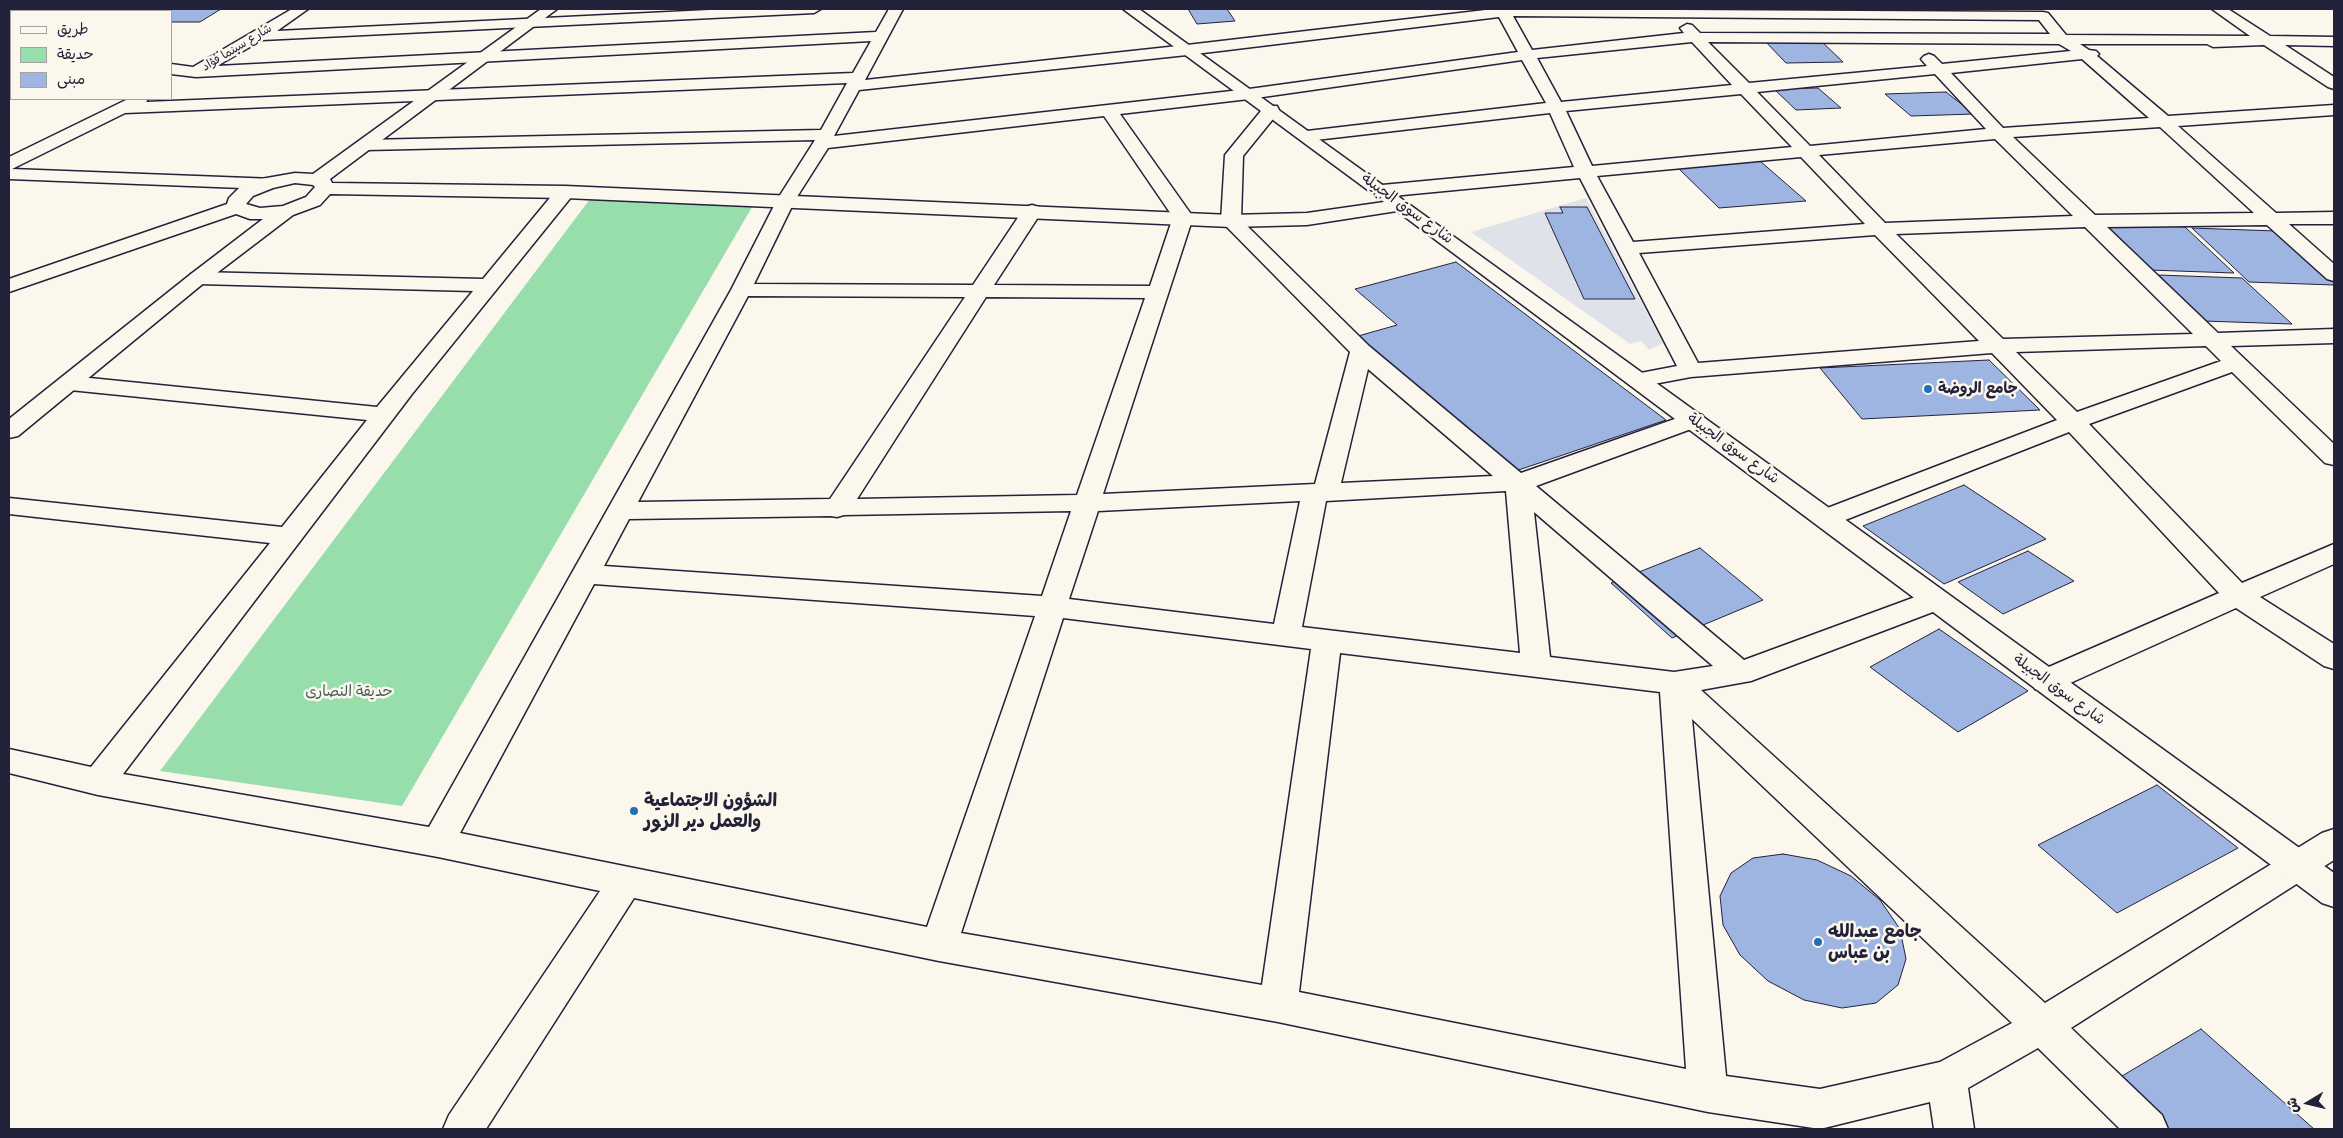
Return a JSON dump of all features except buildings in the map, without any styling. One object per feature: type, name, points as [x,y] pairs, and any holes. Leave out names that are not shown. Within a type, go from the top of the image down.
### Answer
[{"type":"street","name":"شارع سينما فؤاد","points":[[172,84],[259,36],[301,9]]},
{"type":"street","points":[[9,431],[198,278],[286,211],[313,201],[321,194],[321,184],[366,145],[527,24],[550,9]]},
{"type":"street","points":[[259,36],[814,9]]},
{"type":"street","points":[[438,843],[741,290],[786,200],[824,139],[896,9]]},
{"type":"street","name":"شارع سوق الجبيلة","points":[[1130,9],[1392,198],[2334,892]]},
{"type":"street","points":[[2218,9],[2334,84]]},
{"type":"street","points":[[1503,10],[1526,55],[1556,106],[1585,171],[1691,370]]},
{"type":"street","points":[[123,108],[856,82],[1187,50],[1503,10],[2039,12],[2061,38],[2085,54],[2163,121],[2334,275]]},
{"type":"street","points":[[1674,11],[1692,37],[2073,422],[2239,597],[2334,658]]},
{"type":"street","points":[[1881,12],[2088,221],[2334,458]]},
{"type":"street","points":[[286,18],[315,16]]},
{"type":"street","points":[[172,69],[196,72],[881,36]]},
{"type":"street","points":[[366,145],[824,139],[1249,94],[1526,55],[1692,37],[1906,36],[2334,41]]},
{"type":"street","points":[[1307,136],[1556,106],[2230,40]]},
{"type":"street","points":[[9,164],[139,100]]},
{"type":"street","points":[[1108,110],[1183,217]]},
{"type":"street","points":[[1271,110],[1234,155],[1231,221],[1361,351],[1740,673]]},
{"type":"street","points":[[237,207],[236,202],[246,192],[268,183],[295,178],[321,184],[786,200],[1183,217],[1231,221],[1307,219],[1392,198],[1585,171],[1999,133],[2334,110]]},
{"type":"street","points":[[9,174],[268,183]]},
{"type":"street","points":[[98,782],[384,414],[565,192]]},
{"type":"street","points":[[9,286],[237,207],[250,213],[286,211]]},
{"type":"street","points":[[837,508],[1032,211]]},
{"type":"street","points":[[939,945],[1183,217]]},
{"type":"street","points":[[1627,248],[1880,229],[2088,221],[2334,218]]},
{"type":"street","points":[[198,278],[488,285]]},
{"type":"street","points":[[741,290],[979,293],[1158,292]]},
{"type":"street","points":[[1638,380],[1691,370],[1998,346],[2334,336]]},
{"type":"street","points":[[1286,636],[1320,493],[1361,351]]},
{"type":"street","points":[[1826,518],[2073,422],[2235,363]]},
{"type":"street","points":[[70,383],[384,414]]},
{"type":"street","points":[[620,512],[1088,502],[1518,483],[1694,420]]},
{"type":"street","points":[[1518,483],[1536,666]]},
{"type":"street","points":[[9,506],[289,536]]},
{"type":"street","points":[[2046,680],[2239,597],[2334,553]]},
{"type":"street","points":[[585,574],[1052,607],[1674,683],[1740,673],[1936,600]]},
{"type":"street","points":[[1278,1005],[1327,640]]},
{"type":"street","points":[[1674,683],[2042,1026],[2148,1129]]},
{"type":"street","points":[[1674,683],[1708,1093]]},
{"type":"street","points":[[9,761],[98,782],[438,843],[939,945],[1278,1005],[1708,1093],[1820,1109],[1947,1079],[2042,1026],[2334,843]]},
{"type":"street","points":[[463,1129],[625,882]]},
{"type":"street","points":[[1947,1079],[1954,1129]]},
{"type":"shaded area","points":[[1586,198],[1663,343],[1649,350],[1641,341],[1630,344],[1471,232]]},
{"type":"green space","name":"حديقة النصارى","points":[[590,199],[755,202],[402,806],[160,771]]},
{"type":"place","name":"جامع الروضة","points":[[1928,389]]},
{"type":"place","name":"الشؤون الاجتماعية والعمل دير الزور","points":[[634,811]]},
{"type":"place","name":"جامع عبدالله بن عباس","points":[[1818,942]]}]
